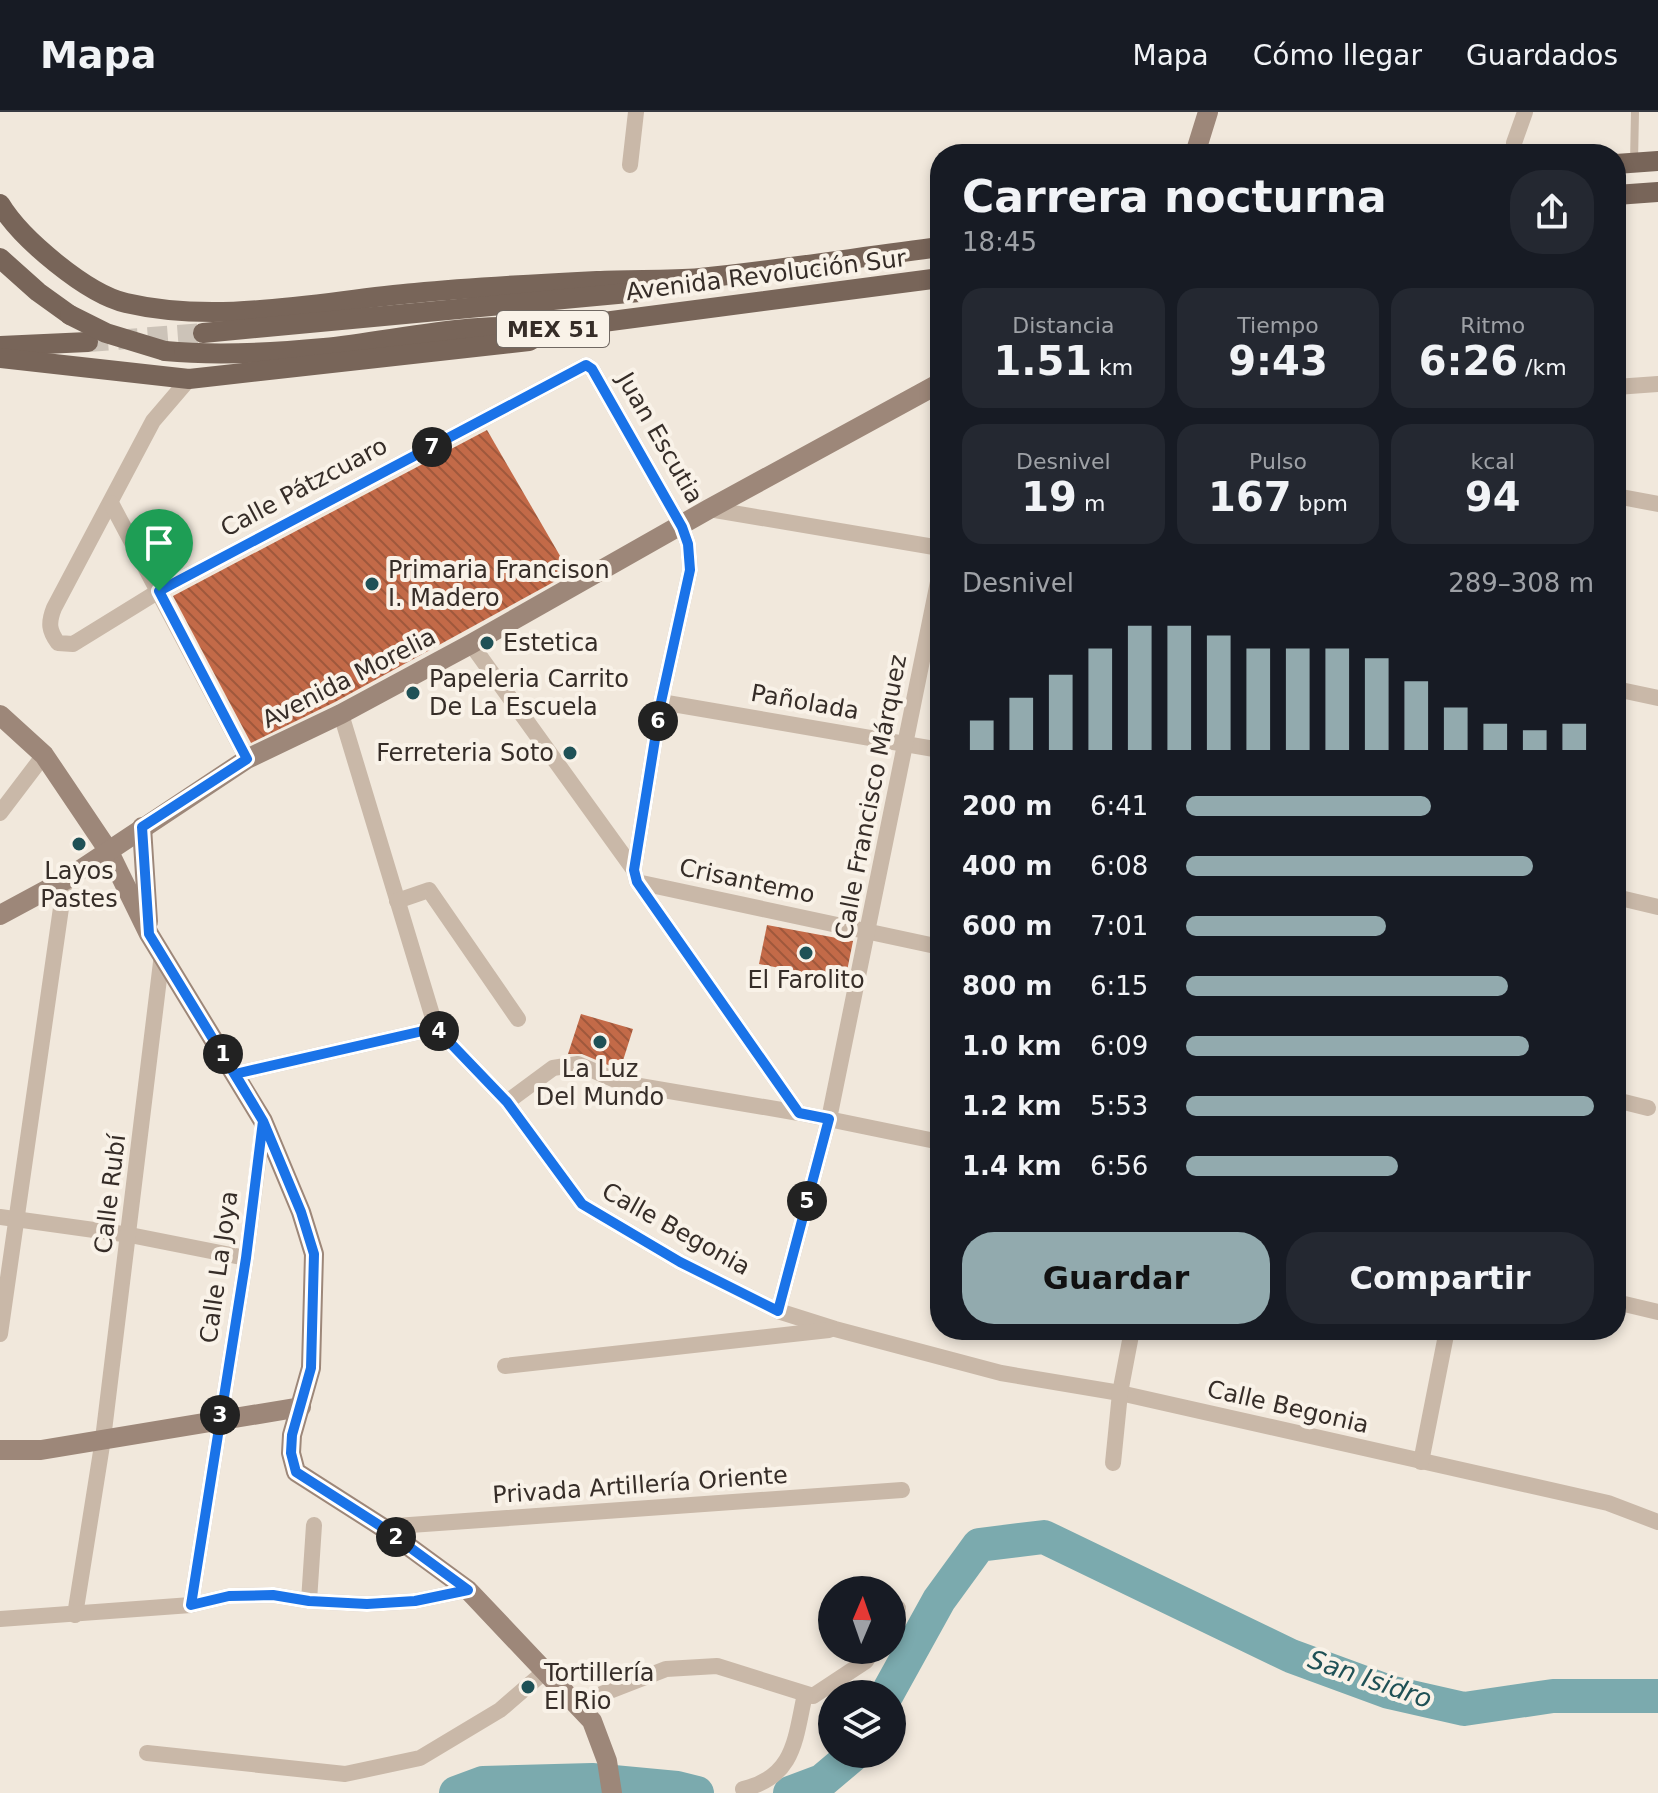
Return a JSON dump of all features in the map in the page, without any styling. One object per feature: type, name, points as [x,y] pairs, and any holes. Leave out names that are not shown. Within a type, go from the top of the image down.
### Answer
[{"type":"main road","points":[[1626,164],[1658,161]]},
{"type":"main road","points":[[1626,194],[1658,192]]},
{"type":"main road","name":"Avenida Revolución Sur","points":[[0,204],[7,216],[48,258],[82,281],[122,302],[164,311],[208,313],[417,293],[599,280],[697,278],[930,248]]},
{"type":"main road","name":"Avenida Revolución Sur","points":[[2,260],[70,315],[106,333],[165,351],[235,354],[324,348],[471,328],[517,325],[550,329],[930,279]]},
{"type":"main road","name":"MEX 51","points":[[203,333],[649,291],[684,285],[697,278]]},
{"type":"main road","points":[[0,358],[189,379],[529,341],[550,329]]},
{"type":"main road","points":[[0,346],[88,342]]},
{"type":"street","points":[[630,165],[636,112]]},
{"type":"street","points":[[1198,144],[1208,112]]},
{"type":"street","points":[[1514,144],[1525,112]]},
{"type":"street","name":"Juan Escutia","points":[[586,365],[592,369],[682,527],[688,544],[690,570],[661,702],[636,876]]},
{"type":"street","name":"Calle Pátzcuaro","points":[[111,503],[54,608],[50,632],[58,643],[73,644],[159,591],[586,365]]},
{"type":"street","points":[[189,379],[153,421],[111,503],[247,759]]},
{"type":"street","points":[[1626,386],[1658,384]]},
{"type":"street","name":"Avenida Morelia","points":[[0,915],[65,880],[247,759],[341,714],[471,644],[930,388]]},
{"type":"street","points":[[1626,497],[1658,504]]},
{"type":"street","points":[[709,509],[930,546]]},
{"type":"street","name":"Calle Francisco Márquez","points":[[778,1311],[829,1119],[930,621]]},
{"type":"street","points":[[471,644],[799,1113]]},
{"type":"street","points":[[1626,691],[1658,698]]},
{"type":"street","name":"Pañolada","points":[[661,702],[930,748]]},
{"type":"street","name":"Calle Begonia","points":[[341,714],[436,1028],[507,1102],[582,1204],[680,1262],[778,1311],[835,1329],[1001,1373],[1120,1393],[1622,1507],[1658,1522]]},
{"type":"street","points":[[0,715],[44,755],[108,850],[149,934],[263,1121],[301,1212],[314,1254],[311,1368],[292,1435],[291,1453],[296,1472],[382,1527],[468,1590],[592,1721],[607,1761],[612,1793]]},
{"type":"street","points":[[0,813],[44,755]]},
{"type":"street","points":[[142,827],[149,934]]},
{"type":"street","name":"Crisantemo","points":[[636,876],[930,945]]},
{"type":"street","points":[[0,1334],[7,1218],[65,880]]},
{"type":"street","points":[[397,901],[429,890],[518,1019]]},
{"type":"street","points":[[1626,899],[1658,907]]},
{"type":"street","name":"Calle Rubí","points":[[75,1615],[103,1439],[130,1235],[162,954]]},
{"type":"street","points":[[235,1074],[436,1028]]},
{"type":"street","points":[[507,1102],[553,1068],[578,1064],[622,1083],[799,1113],[930,1140]]},
{"type":"street","points":[[1626,1102],[1648,1108]]},
{"type":"street","name":"Calle La Joya","points":[[191,1605],[246,1258],[263,1121]]},
{"type":"street","points":[[7,1218],[130,1235],[246,1258]]},
{"type":"street","points":[[1626,1304],[1658,1312]]},
{"type":"street","points":[[505,1366],[835,1329]]},
{"type":"street","points":[[1113,1463],[1120,1393],[1130,1340]]},
{"type":"street","points":[[1421,1462],[1445,1340]]},
{"type":"street","points":[[0,1450],[41,1450],[301,1407]]},
{"type":"street","name":"Privada Artillería Oriente","points":[[382,1527],[902,1490]]},
{"type":"street","points":[[309,1601],[314,1525]]},
{"type":"street","points":[[0,1619],[191,1605],[229,1596],[273,1595],[309,1601],[367,1604],[415,1601],[468,1590]]},
{"type":"street","points":[[576,1704],[666,1669],[717,1666],[813,1696],[861,1664]]},
{"type":"street","points":[[147,1753],[345,1774],[360,1771],[420,1758],[500,1710],[544,1672]]},
{"type":"street","points":[[743,1789],[761,1785],[786,1766],[805,1694]]},
{"type":"lane","points":[[1626,159],[1635,112]]},
{"type":"building","name":"Primaria Francison I. Madero","points":[[487,430],[570,573],[335,702],[251,743],[173,596]]},
{"type":"building","name":"El Farolito","points":[[767,925],[853,941],[845,981],[759,964]]},
{"type":"building","name":"La Luz Del Mundo","points":[[581,1014],[633,1029],[620,1070],[582,1054],[568,1054]]},
{"type":"waterway","name":"San Isidro","points":[[895,1680],[939,1600],[979,1545],[1044,1537],[1291,1656],[1389,1692],[1464,1709],[1553,1696],[1658,1696]]},
{"type":"waterway","points":[[790,1793],[822,1781],[837,1768]]},
{"type":"waterway","points":[[456,1793],[483,1783],[592,1780],[677,1788],[697,1793]]},
{"type":"tunnel","points":[[88,342],[203,333]]},
{"type":"place","name":"Primaria Francison I. Madero","points":[[372,584]]},
{"type":"place","name":"Estetica","points":[[487,643]]},
{"type":"place","name":"Papeleria Carrito De La Escuela","points":[[413,693]]},
{"type":"place","name":"Ferreteria Soto","points":[[570,753]]},
{"type":"place","name":"Layos Pastes","points":[[79,844]]},
{"type":"place","name":"El Farolito","points":[[806,953]]},
{"type":"place","name":"La Luz Del Mundo","points":[[600,1042]]},
{"type":"place","name":"Tortillería El Rio","points":[[528,1687]]},
{"type":"route","points":[[159,591],[247,759],[142,827],[149,934],[263,1121],[301,1212],[314,1254],[311,1368],[292,1435],[291,1453],[296,1472],[382,1527],[468,1590],[415,1601],[367,1604],[309,1601],[273,1595],[229,1596],[191,1605],[246,1258],[263,1121],[235,1074],[436,1028],[507,1102],[582,1204],[680,1262],[778,1311],[829,1119],[799,1113],[637,882],[634,870],[661,702],[690,570],[688,544],[682,527],[592,369],[586,365],[159,591]]}]
